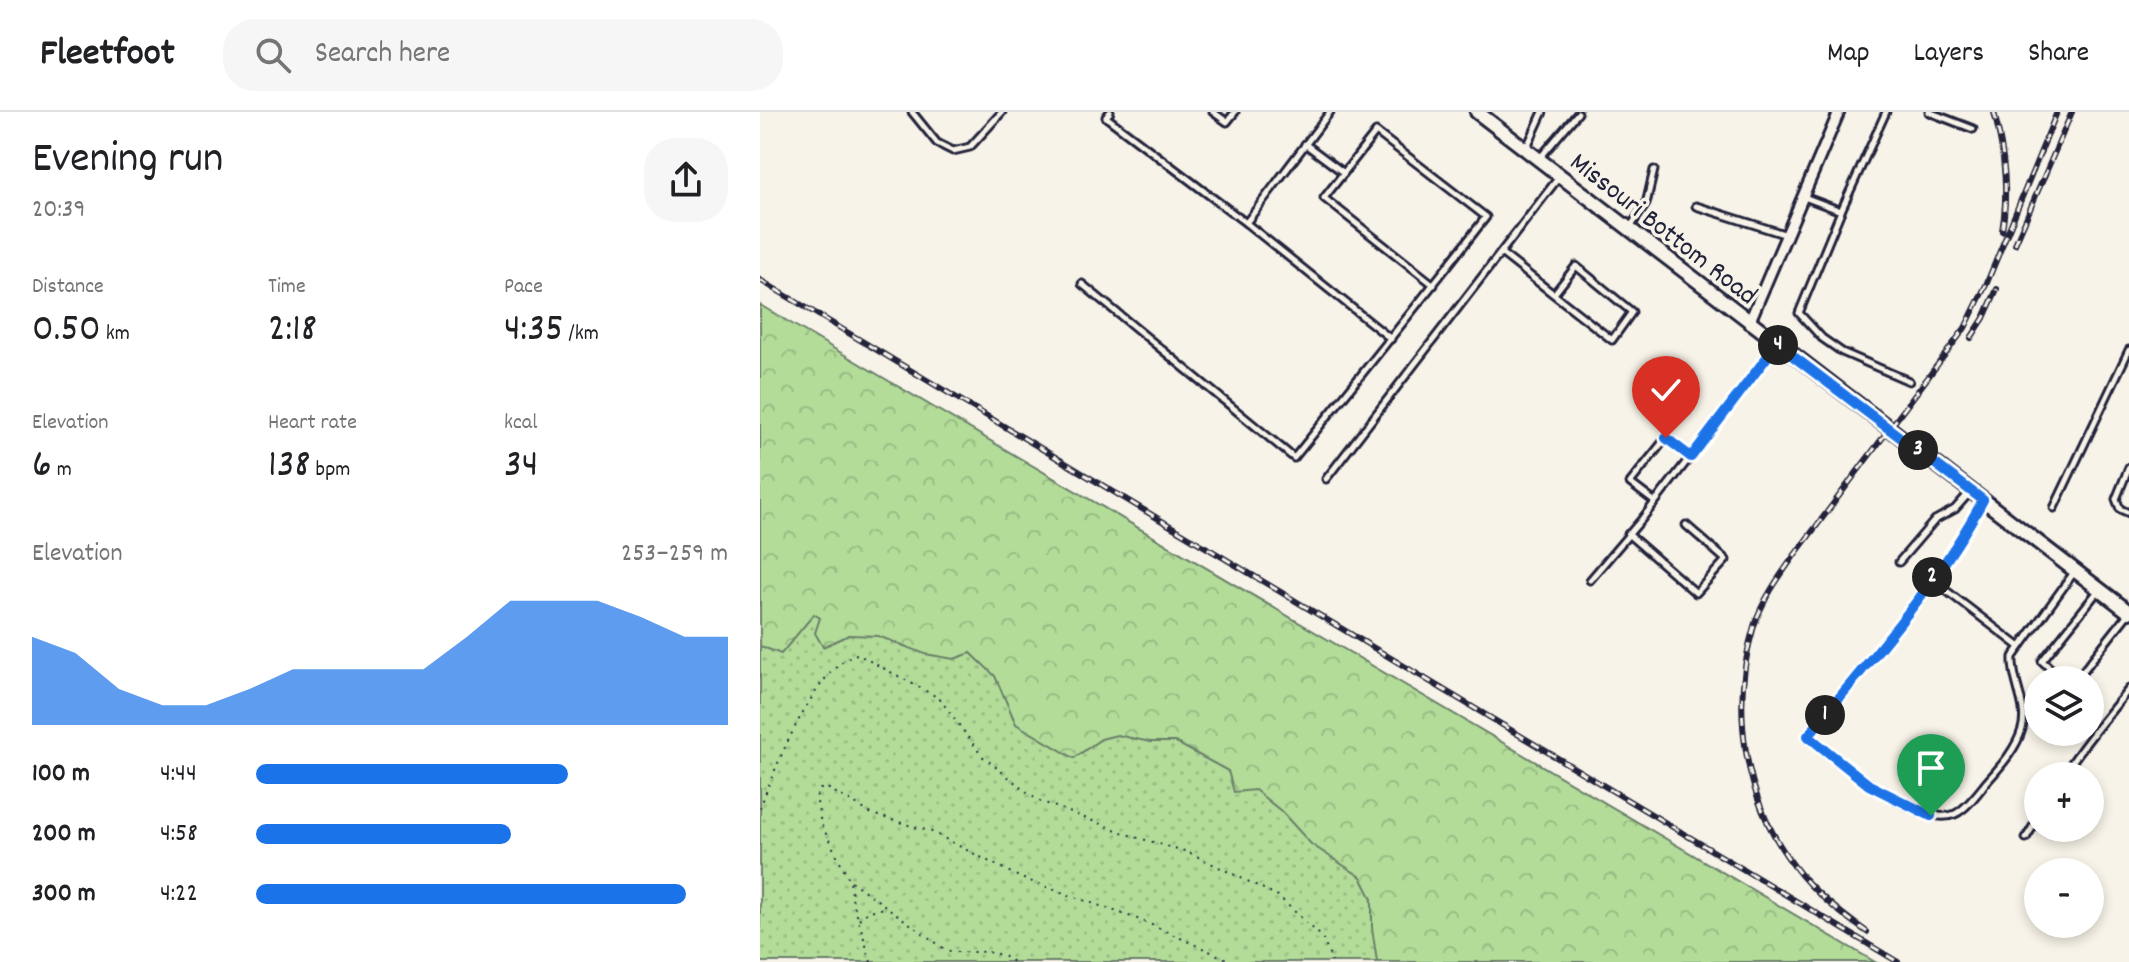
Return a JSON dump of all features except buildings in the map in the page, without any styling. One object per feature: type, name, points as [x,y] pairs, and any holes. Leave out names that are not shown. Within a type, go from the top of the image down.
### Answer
[{"type":"street","name":"Missouri Bottom Road","points":[[1477,112],[1749,323],[2123,605],[2129,613]]},
{"type":"street","points":[[1749,323],[1839,112]]},
{"type":"lane","points":[[912,112],[937,143],[953,151],[970,147],[1002,112]]},
{"type":"lane","points":[[1110,112],[1106,117],[1246,223],[1391,339]]},
{"type":"lane","points":[[1213,112],[1227,122],[1235,112]]},
{"type":"lane","points":[[1246,223],[1330,112]]},
{"type":"lane","points":[[1526,150],[1543,112]]},
{"type":"lane","points":[[1886,112],[1799,313],[1822,338],[1842,352],[1909,381]]},
{"type":"lane","points":[[1929,112],[1973,129]]},
{"type":"lane","points":[[1539,160],[1578,113]]},
{"type":"lane","points":[[1082,284],[1294,458],[1391,339],[1434,285],[1486,217],[1376,132],[1324,198],[1434,285]]},
{"type":"lane","points":[[1305,144],[1344,173]]},
{"type":"lane","points":[[1628,229],[1646,204],[1654,170]]},
{"type":"lane","points":[[1326,479],[1559,176]]},
{"type":"lane","points":[[1803,196],[1841,211]]},
{"type":"lane","points":[[1696,206],[1787,235]]},
{"type":"lane","points":[[1501,253],[1612,340],[1632,312],[1576,266],[1554,294]]},
{"type":"lane","points":[[1590,580],[1691,457],[1777,344]]},
{"type":"lane","points":[[2054,508],[2129,350]]},
{"type":"lane","points":[[1655,502],[1630,483],[1666,438],[1691,457]]},
{"type":"lane","points":[[2129,467],[2116,499],[2120,509],[2129,513]]},
{"type":"lane","points":[[1899,562],[1935,520],[1955,509],[1971,491]]},
{"type":"lane","points":[[1983,500],[1969,527],[1931,579],[1808,736],[1869,785],[1931,816],[1954,815],[1972,800],[2014,748],[2023,726],[2012,669],[2013,657],[2075,571]]},
{"type":"lane","points":[[1628,534],[1696,593],[1726,560],[1686,525]]},
{"type":"lane","points":[[1931,579],[2020,647]]},
{"type":"lane","points":[[2048,666],[2042,661],[2099,589]]},
{"type":"lane","points":[[2087,666],[2129,613]]},
{"type":"lane","points":[[2071,762],[2082,744],[2093,736],[2129,689]]},
{"type":"path","points":[[760,808],[775,766],[806,709],[835,669],[857,654],[939,698],[982,756],[1029,796],[1135,837],[1188,852],[1278,896],[1322,937],[1332,962]]},
{"type":"path","points":[[871,962],[850,881],[821,824],[816,797],[820,789],[829,789],[872,814],[932,832],[1021,878],[1143,921],[1233,962]]},
{"type":"path","points":[[850,881],[949,951],[994,951],[1013,962]]},
{"type":"path","points":[[858,920],[869,911],[887,908]]},
{"type":"green space","points":[[760,305],[1875,962],[1377,962],[1372,899],[1361,877],[1311,844],[1281,811],[1255,790],[1234,792],[1228,771],[1175,742],[1150,742],[1117,735],[1101,739],[1074,758],[1016,724],[995,676],[971,653],[954,659],[925,654],[878,636],[849,635],[823,647],[815,633],[820,618],[814,614],[781,654],[760,646]]},
{"type":"green space","points":[[760,515],[1424,862],[1415,962],[760,962]]},
{"type":"railway","points":[[1994,112],[2004,171],[2002,231]]},
{"type":"railway","points":[[1867,932],[1801,876],[1777,840],[1763,811],[1746,751],[1743,719],[1743,688],[1754,626],[1766,598],[1794,556],[1965,328],[1986,285],[2057,112]]},
{"type":"railway","points":[[2015,244],[2072,112]]},
{"type":"railway","points":[[760,280],[1898,962]]},
{"type":"railway","points":[[1971,338],[1997,289]]},
{"type":"route","points":[[1666,438],[1691,457],[1777,344],[1983,500],[1969,527],[1905,615],[1808,736],[1869,785],[1931,816]]}]
